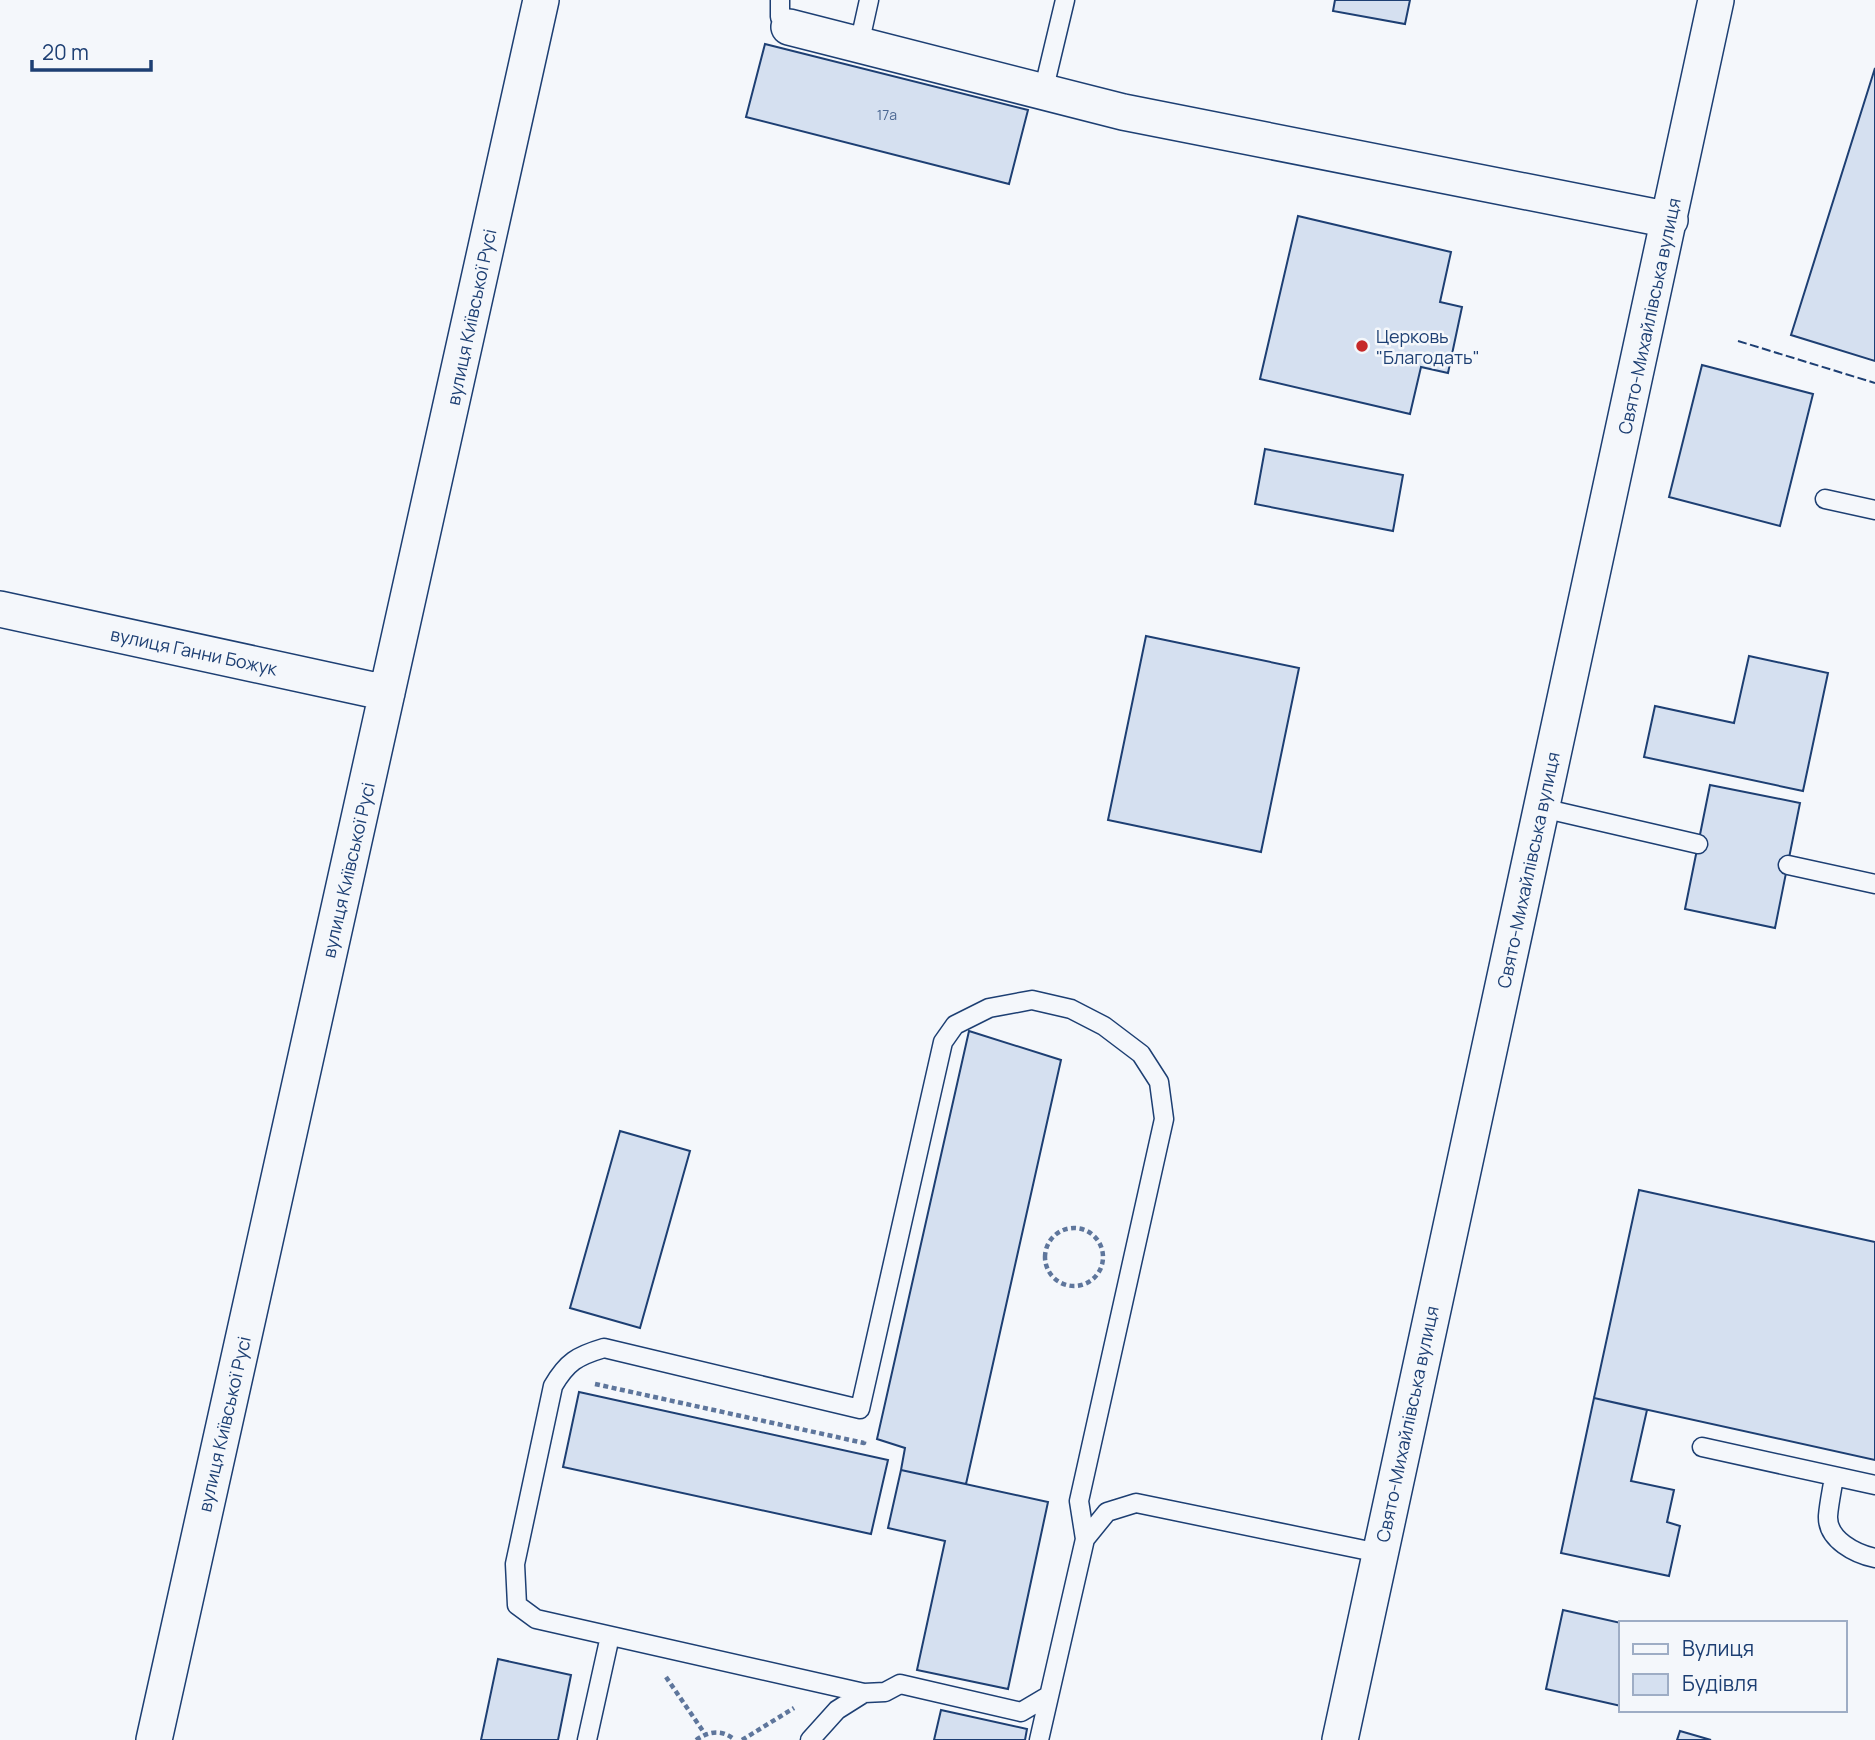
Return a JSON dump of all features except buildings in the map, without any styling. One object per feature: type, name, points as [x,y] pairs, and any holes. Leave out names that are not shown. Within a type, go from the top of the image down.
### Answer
[{"type":"street","name":"вулиця Київської Русі","points":[[154,1740],[541,0]]},
{"type":"street","name":"Свято-Михайлівська вулиця","points":[[1340,1740],[1716,0]]},
{"type":"street","points":[[785,14],[859,45],[1136,115],[1670,220]]},
{"type":"street","name":"вулиця Ганни Божук","points":[[0,609],[387,694]]},
{"type":"lane","points":[[859,45],[869,0]]},
{"type":"lane","points":[[1043,92],[1065,0]]},
{"type":"lane","points":[[1825,499],[1875,510]]},
{"type":"lane","points":[[1542,808],[1698,844]]},
{"type":"lane","points":[[1788,864],[1875,884]]},
{"type":"lane","points":[[1039,1740],[1085,1539],[1079,1501],[1164,1119],[1158,1082],[1141,1054],[1104,1026],[1071,1009],[1032,1000],[989,1008],[955,1025],[943,1042],[860,1409],[604,1348],[584,1354],[565,1367],[553,1386],[515,1564],[517,1605],[536,1619],[864,1693],[885,1692],[900,1684],[1021,1712],[1048,1696]]},
{"type":"lane","points":[[1702,1447],[1875,1485]]},
{"type":"lane","points":[[1834,1477],[1828,1520],[1832,1529],[1837,1538],[1856,1554],[1875,1558]]},
{"type":"lane","points":[[1085,1539],[1107,1512],[1136,1503],[1379,1553]]},
{"type":"lane","points":[[587,1740],[610,1636]]},
{"type":"lane","points":[[810,1740],[837,1710],[864,1693]]},
{"type":"path","points":[[1068,1229],[1088,1231],[1101,1246],[1104,1256],[1102,1266],[1097,1276],[1089,1282],[1072,1287],[1049,1273],[1045,1255],[1047,1245],[1059,1232],[1068,1229]]},
{"type":"path","points":[[586,1382],[864,1443],[867,1430]]},
{"type":"path","points":[[642,1643],[705,1734]]},
{"type":"path","points":[[696,1740],[705,1734],[723,1733],[735,1740]]},
{"type":"fence","points":[[1738,341],[1875,383]]},
{"type":"place","name":"Церковь \"Благодать\"","points":[[1362,346]]}]
